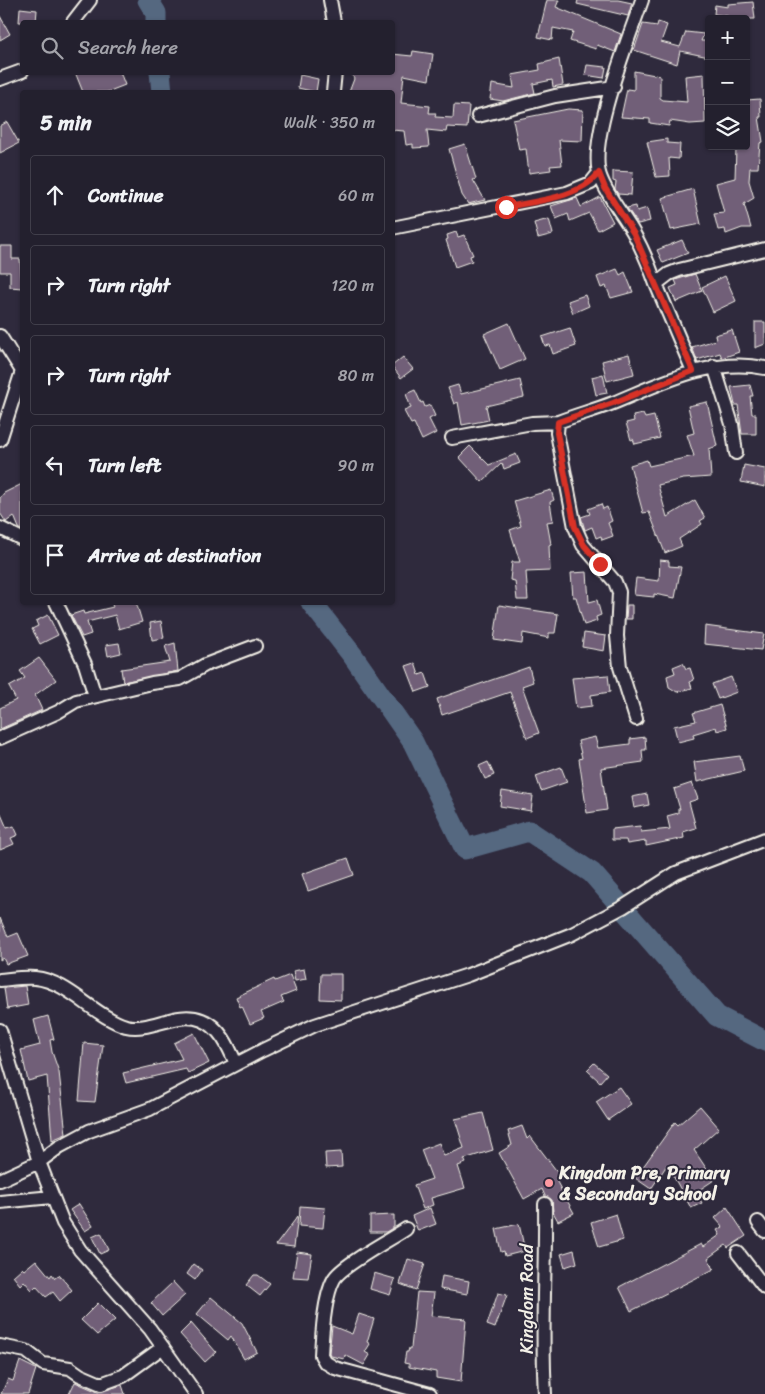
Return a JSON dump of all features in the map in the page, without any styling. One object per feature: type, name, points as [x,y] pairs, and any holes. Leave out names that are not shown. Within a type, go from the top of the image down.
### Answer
[{"type":"street","points":[[75,20],[90,0]]},
{"type":"street","points":[[330,0],[334,20]]},
{"type":"street","points":[[642,0],[602,122],[598,142],[599,173],[605,188],[634,234],[693,371]]},
{"type":"street","points":[[0,79],[20,71]]},
{"type":"street","points":[[333,90],[335,75]]},
{"type":"street","points":[[478,116],[555,96],[614,87]]},
{"type":"street","points":[[395,227],[567,193],[591,183],[599,173]]},
{"type":"street","points":[[656,284],[668,274],[679,270],[765,249]]},
{"type":"street","points":[[0,336],[20,368]]},
{"type":"street","points":[[714,366],[732,424],[736,453]]},
{"type":"street","points":[[452,438],[532,423],[558,422],[613,403],[693,371],[714,366],[765,368]]},
{"type":"street","points":[[0,440],[20,377]]},
{"type":"street","points":[[558,422],[557,433],[575,527],[584,545],[615,582],[619,592],[617,636],[620,667],[636,718]]},
{"type":"street","points":[[0,528],[20,538]]},
{"type":"street","points":[[57,605],[86,664],[95,696]]},
{"type":"street","points":[[0,738],[49,716],[76,701],[152,683],[180,679],[205,665],[255,646]]},
{"type":"street","points":[[0,1180],[39,1162],[89,1131],[150,1110],[236,1064],[315,1026],[468,976],[572,934],[623,907],[676,873],[765,839]]},
{"type":"street","points":[[0,980],[36,978],[72,994],[126,1026],[142,1026],[179,1017],[202,1020],[220,1034],[229,1045],[236,1064]]},
{"type":"street","points":[[0,1030],[2,1044],[39,1162],[63,1223],[80,1250],[150,1329],[196,1394]]},
{"type":"street","points":[[0,1202],[52,1197]]},
{"type":"street","name":"Kingdom Road","points":[[544,1204],[546,1279],[543,1339],[546,1394]]},
{"type":"street","points":[[406,1230],[343,1268],[334,1278],[330,1290],[321,1355],[325,1362],[335,1368],[430,1394]]},
{"type":"street","points":[[738,1253],[765,1288]]},
{"type":"street","points":[[0,1346],[26,1351],[43,1364],[70,1368],[80,1375],[101,1384],[123,1376],[163,1347]]},
{"type":"building","points":[[547,0],[559,0],[556,7],[621,34],[615,52],[597,45],[596,49],[570,41],[573,32],[553,28],[552,40],[538,37]]},
{"type":"building","points":[[578,0],[618,0],[632,3],[628,16],[577,4]]},
{"type":"building","points":[[753,2],[755,19],[750,19],[750,15],[714,14],[715,5],[728,7],[728,4]]},
{"type":"building","points":[[20,8],[37,10],[36,20],[20,20],[19,22]]},
{"type":"building","points":[[0,16],[10,34],[0,40]]},
{"type":"building","points":[[658,22],[667,25],[661,42],[680,47],[686,32],[704,34],[701,41],[705,41],[705,56],[680,51],[677,64],[634,50],[643,24],[657,26]]},
{"type":"building","points":[[413,51],[433,54],[429,80],[404,75],[401,103],[430,106],[429,113],[436,113],[435,117],[453,118],[454,105],[469,106],[467,128],[447,127],[446,132],[427,130],[429,147],[413,148],[413,144],[406,145],[404,131],[395,130],[395,90],[350,90],[354,79],[352,75],[395,75],[395,54],[412,56]]},
{"type":"building","points":[[559,59],[563,85],[553,87],[552,80],[533,84],[535,93],[503,101],[490,99],[492,84],[514,88],[512,75],[540,70],[539,64]]},
{"type":"building","points":[[587,65],[606,67],[604,78],[585,75]]},
{"type":"building","points":[[634,71],[660,76],[660,98],[663,100],[687,102],[685,76],[704,74],[705,123],[690,124],[670,121],[669,126],[650,123],[650,119],[621,117],[627,89],[634,90]]},
{"type":"building","points":[[76,75],[121,75],[125,85],[112,90],[82,90]]},
{"type":"building","points":[[300,75],[318,79],[316,90],[298,88]]},
{"type":"building","points":[[760,99],[761,117],[759,117],[763,142],[760,143],[758,168],[750,168],[749,181],[754,198],[744,204],[751,228],[742,228],[726,234],[725,229],[718,230],[714,214],[724,213],[716,183],[735,178],[736,150],[750,150],[750,100]]},
{"type":"building","points":[[568,109],[583,110],[582,141],[559,140],[562,165],[550,166],[551,170],[529,173],[526,149],[519,150],[513,120]]},
{"type":"building","points":[[7,122],[19,143],[0,153],[0,126]]},
{"type":"building","points":[[667,139],[667,143],[680,144],[679,159],[669,158],[670,176],[656,177],[647,142]]},
{"type":"building","points":[[465,144],[476,179],[473,180],[485,200],[468,204],[462,195],[449,149]]},
{"type":"building","points":[[613,171],[633,172],[631,195],[618,194],[615,189],[616,182],[613,181]]},
{"type":"building","points":[[693,189],[701,224],[671,230],[662,198]]},
{"type":"building","points":[[600,197],[613,222],[598,230],[589,213],[570,221],[568,214],[556,219],[551,206],[577,198],[581,207]]},
{"type":"building","points":[[636,206],[637,211],[647,208],[650,221],[638,224],[627,208]]},
{"type":"building","points":[[549,219],[553,234],[538,238],[534,223]]},
{"type":"building","points":[[456,232],[458,237],[464,235],[473,255],[470,256],[472,261],[455,267],[446,240],[448,239],[447,235]]},
{"type":"building","points":[[682,240],[688,253],[663,263],[657,250]]},
{"type":"building","points":[[0,246],[12,246],[12,259],[20,259],[20,288],[10,287],[10,272],[0,272]]},
{"type":"building","points":[[617,269],[620,275],[625,272],[633,292],[611,298],[606,286],[601,288],[597,277]]},
{"type":"building","points":[[695,274],[702,291],[676,302],[670,288],[677,285],[675,280]]},
{"type":"building","points":[[725,276],[736,301],[713,312],[702,287]]},
{"type":"building","points":[[585,295],[589,306],[573,313],[568,301]]},
{"type":"building","points":[[755,322],[765,322],[765,344],[755,348]]},
{"type":"building","points":[[509,323],[525,359],[500,370],[484,334]]},
{"type":"building","points":[[570,328],[576,346],[553,354],[550,345],[545,346],[542,337]]},
{"type":"building","points":[[732,330],[739,352],[722,358],[720,353],[697,360],[692,347],[716,340],[715,335]]},
{"type":"building","points":[[629,354],[634,374],[607,381],[602,361]]},
{"type":"building","points":[[403,357],[413,369],[401,378],[395,370],[395,364]]},
{"type":"building","points":[[603,374],[607,393],[596,395],[592,377]]},
{"type":"building","points":[[520,380],[524,397],[486,406],[489,420],[462,425],[458,402],[454,404],[448,388],[458,385],[461,394]]},
{"type":"building","points":[[750,385],[753,396],[750,396],[752,414],[756,414],[756,434],[742,434],[738,405],[735,405],[731,387]]},
{"type":"building","points":[[415,390],[421,403],[423,402],[425,407],[430,405],[435,416],[429,419],[436,433],[422,440],[414,423],[411,424],[404,411],[411,408],[406,394]]},
{"type":"building","points":[[707,402],[717,446],[709,449],[711,477],[683,479],[658,485],[667,517],[695,500],[705,518],[700,521],[702,524],[679,539],[682,546],[665,553],[649,512],[643,513],[630,465],[647,460],[649,466],[694,456],[687,435],[694,433],[688,406]]},
{"type":"building","points":[[643,414],[645,418],[654,416],[660,438],[635,444],[633,439],[631,440],[626,423],[634,421],[633,416]]},
{"type":"building","points":[[470,446],[489,465],[516,454],[520,463],[504,469],[502,463],[482,482],[459,457]]},
{"type":"building","points":[[744,465],[765,469],[765,487],[741,482]]},
{"type":"building","points":[[20,485],[20,529],[14,516],[6,522],[0,513],[0,498],[4,493]]},
{"type":"building","points":[[551,490],[554,500],[550,502],[553,521],[547,522],[551,544],[549,545],[550,571],[526,572],[528,600],[517,600],[515,581],[510,580],[512,562],[520,562],[510,530],[521,526],[514,501]]},
{"type":"building","points":[[601,504],[603,509],[607,507],[612,521],[608,523],[613,536],[602,540],[601,536],[596,538],[592,527],[585,530],[581,517],[590,514],[588,509]]},
{"type":"building","points":[[660,560],[669,561],[669,566],[681,567],[675,598],[654,594],[654,597],[634,595],[636,578],[659,581]]},
{"type":"building","points":[[587,572],[589,602],[597,600],[601,615],[596,617],[597,621],[584,625],[576,597],[573,597],[571,573]]},
{"type":"building","points":[[112,605],[137,605],[142,622],[119,629],[115,615],[87,622],[91,634],[82,637],[71,615],[83,611],[84,614],[113,607]]},
{"type":"building","points":[[499,605],[558,614],[555,633],[549,633],[549,638],[523,633],[522,644],[494,640]]},
{"type":"building","points":[[627,605],[632,605],[632,619],[626,619]]},
{"type":"building","points":[[48,615],[58,635],[40,644],[32,629],[38,626],[36,621]]},
{"type":"building","points":[[161,621],[164,638],[152,640],[150,623]]},
{"type":"building","points":[[705,626],[764,634],[761,650],[704,644]]},
{"type":"building","points":[[584,633],[606,636],[604,651],[582,647]]},
{"type":"building","points":[[119,643],[121,653],[108,656],[106,645]]},
{"type":"building","points":[[175,643],[178,671],[123,682],[121,669],[170,662],[165,646]]},
{"type":"building","points":[[39,658],[56,680],[35,695],[42,710],[0,729],[0,708],[16,700],[9,687],[25,678],[20,671]]},
{"type":"building","points":[[415,663],[419,675],[425,673],[430,687],[416,692],[406,666]]},
{"type":"building","points":[[683,663],[686,669],[690,668],[694,680],[690,682],[692,688],[677,692],[669,687],[667,676],[675,673],[673,667]]},
{"type":"building","points":[[529,667],[533,682],[522,686],[539,733],[527,738],[510,692],[442,715],[437,699]]},
{"type":"building","points":[[608,675],[610,692],[591,695],[592,706],[576,708],[572,678]]},
{"type":"building","points":[[731,677],[737,692],[718,699],[712,684]]},
{"type":"building","points":[[720,705],[727,728],[717,731],[716,727],[693,734],[694,738],[678,742],[674,726],[696,721],[693,713]]},
{"type":"building","points":[[595,737],[598,748],[630,744],[630,739],[645,737],[646,750],[642,750],[643,762],[601,768],[607,810],[587,813],[579,759],[582,758],[578,741]]},
{"type":"building","points":[[740,756],[744,771],[697,782],[694,762]]},
{"type":"building","points":[[488,762],[494,775],[485,779],[479,766]]},
{"type":"building","points":[[561,767],[567,782],[541,791],[536,776]]},
{"type":"building","points":[[692,783],[698,799],[689,802],[696,828],[683,832],[684,838],[646,846],[646,841],[627,844],[626,840],[612,840],[612,829],[640,826],[641,832],[670,829],[667,816],[678,813],[678,809],[680,809],[674,789]]},
{"type":"building","points":[[502,791],[533,796],[531,811],[500,806]]},
{"type":"building","points":[[647,794],[649,805],[634,808],[632,797]]},
{"type":"building","points":[[0,812],[7,828],[14,826],[18,835],[11,838],[14,844],[0,850]]},
{"type":"building","points":[[348,858],[354,875],[308,891],[302,874]]},
{"type":"building","points":[[0,918],[8,937],[18,933],[28,956],[6,964],[3,958],[0,960]]},
{"type":"building","points":[[304,969],[306,979],[295,981],[293,971]]},
{"type":"building","points":[[321,974],[341,974],[341,1000],[320,999]]},
{"type":"building","points":[[290,975],[296,991],[281,997],[284,1002],[261,1012],[264,1018],[250,1024],[236,997],[274,979],[275,981]]},
{"type":"building","points":[[25,986],[28,1005],[7,1009],[4,988]]},
{"type":"building","points":[[48,1016],[54,1039],[50,1040],[59,1072],[66,1134],[52,1140],[47,1076],[28,1081],[21,1050],[40,1045],[34,1020]]},
{"type":"building","points":[[194,1033],[209,1063],[188,1073],[186,1069],[126,1083],[123,1073],[182,1059],[174,1043]]},
{"type":"building","points":[[84,1043],[103,1045],[95,1102],[79,1101]]},
{"type":"building","points":[[594,1063],[607,1074],[600,1082],[587,1070]]},
{"type":"building","points":[[619,1087],[631,1104],[608,1120],[596,1102]]},
{"type":"building","points":[[700,1106],[719,1128],[694,1150],[714,1180],[696,1192],[702,1203],[691,1208],[667,1165],[651,1189],[635,1178],[675,1122],[678,1125]]},
{"type":"building","points":[[483,1113],[493,1150],[464,1159],[466,1163],[458,1166],[465,1188],[431,1198],[433,1205],[423,1209],[414,1185],[432,1179],[421,1150],[439,1143],[444,1156],[464,1148],[455,1119]]},
{"type":"building","points":[[522,1126],[527,1139],[530,1136],[562,1178],[557,1182],[574,1213],[558,1221],[553,1212],[552,1200],[545,1196],[542,1189],[524,1199],[499,1153],[512,1145],[508,1131]]},
{"type":"building","points":[[341,1152],[342,1167],[326,1168],[325,1153]]},
{"type":"building","points":[[79,1204],[93,1226],[85,1231],[70,1210]]},
{"type":"building","points":[[300,1206],[325,1208],[323,1228],[299,1226]]},
{"type":"building","points":[[727,1207],[746,1236],[728,1248],[726,1245],[708,1258],[714,1269],[631,1311],[619,1287],[701,1244],[703,1247],[720,1235],[717,1230],[723,1227],[715,1218]]},
{"type":"building","points":[[430,1208],[436,1224],[418,1231],[412,1216]]},
{"type":"building","points":[[616,1214],[623,1240],[599,1247],[591,1222]]},
{"type":"building","points":[[394,1215],[394,1227],[386,1232],[370,1232],[370,1216]]},
{"type":"building","points":[[298,1216],[294,1247],[276,1245]]},
{"type":"building","points":[[519,1224],[525,1251],[505,1256],[504,1251],[501,1252],[496,1229]]},
{"type":"building","points":[[101,1233],[109,1250],[100,1254],[92,1237]]},
{"type":"building","points":[[574,1250],[577,1263],[565,1267],[561,1254]]},
{"type":"building","points":[[297,1252],[312,1254],[308,1278],[293,1277]]},
{"type":"building","points":[[408,1259],[425,1264],[416,1290],[400,1284]]},
{"type":"building","points":[[36,1260],[50,1277],[52,1274],[55,1278],[59,1275],[72,1290],[60,1301],[53,1292],[46,1297],[36,1286],[32,1290],[24,1281],[20,1285],[13,1276]]},
{"type":"building","points":[[194,1264],[202,1270],[195,1280],[187,1274]]},
{"type":"building","points":[[374,1273],[395,1279],[390,1295],[370,1289]]},
{"type":"building","points":[[254,1275],[258,1275],[270,1284],[260,1296],[246,1285]]},
{"type":"building","points":[[442,1276],[469,1281],[467,1294],[440,1289]]},
{"type":"building","points":[[173,1282],[185,1295],[162,1316],[151,1303]]},
{"type":"building","points":[[417,1292],[434,1293],[431,1316],[466,1319],[461,1382],[436,1378],[436,1372],[409,1367],[409,1364],[404,1363],[406,1352],[411,1348]]},
{"type":"building","points":[[498,1293],[507,1295],[495,1328],[487,1325]]},
{"type":"building","points":[[211,1297],[242,1323],[257,1352],[244,1359],[231,1336],[228,1340],[197,1314]]},
{"type":"building","points":[[98,1303],[115,1320],[97,1335],[81,1320]]},
{"type":"building","points":[[359,1314],[374,1319],[367,1342],[370,1344],[365,1352],[370,1355],[364,1365],[345,1355],[344,1359],[331,1356],[329,1353],[332,1326],[352,1334]]},
{"type":"building","points":[[191,1323],[216,1352],[205,1362],[180,1334]]},
{"type":"building","points":[[20,1361],[36,1369],[28,1394],[1,1394],[8,1379],[13,1381]]},
{"type":"building","points":[[75,1382],[98,1392],[122,1385],[125,1394],[69,1394]]},
{"type":"waterway","points":[[148,0],[156,13],[156,20]]},
{"type":"waterway","points":[[160,75],[162,90]]},
{"type":"waterway","points":[[313,605],[353,656],[413,742],[465,849],[529,831],[592,873],[717,1016],[765,1041]]},
{"type":"place","name":"Kingdom Pre, Primary & Secondary School","points":[[549,1183]]},
{"type":"route","points":[[506,207],[578,189],[591,183],[599,173],[605,188],[634,234],[693,371],[613,403],[558,422],[556,428],[575,527],[584,545],[600,564]]}]
